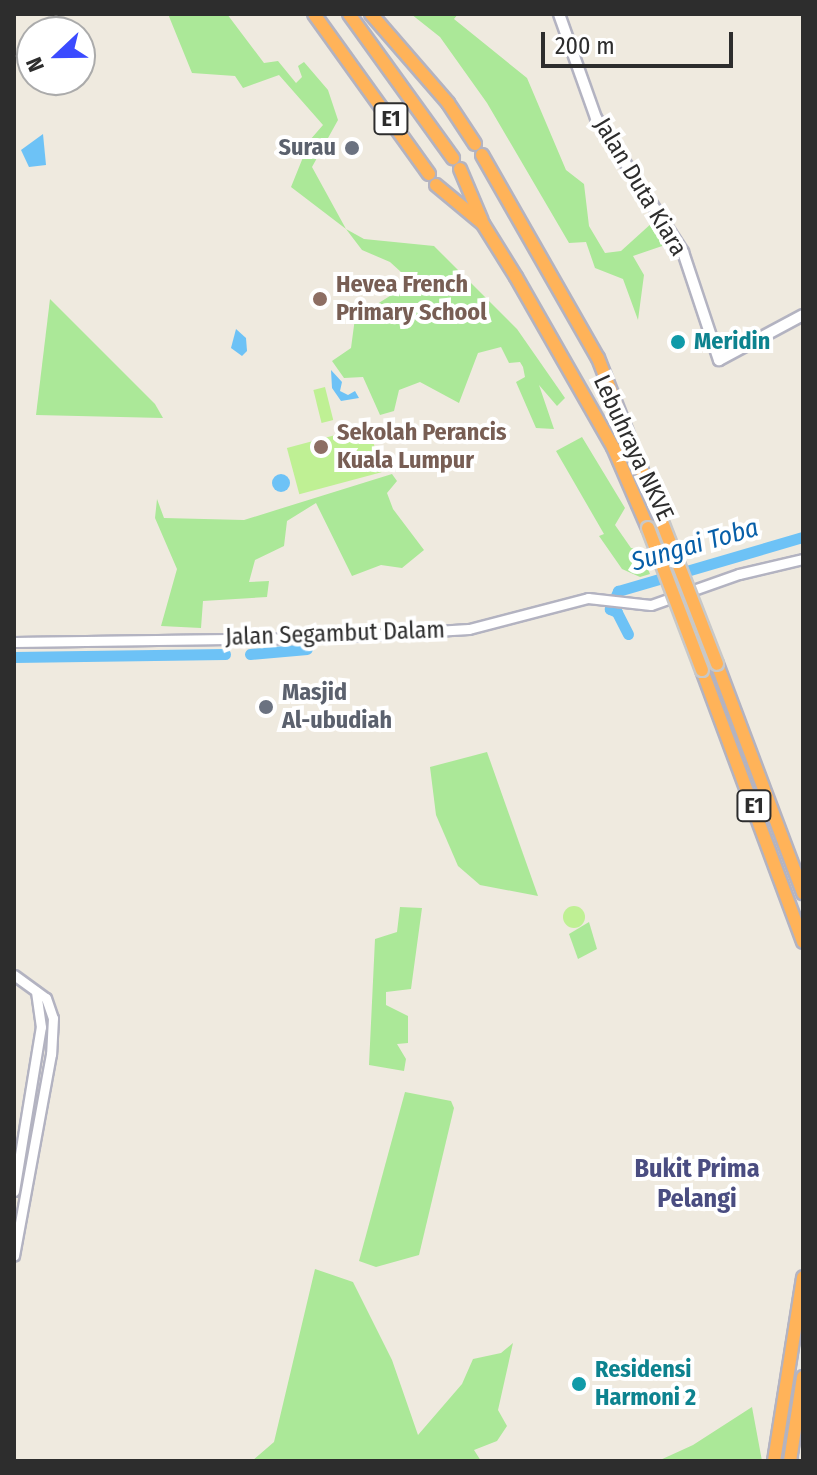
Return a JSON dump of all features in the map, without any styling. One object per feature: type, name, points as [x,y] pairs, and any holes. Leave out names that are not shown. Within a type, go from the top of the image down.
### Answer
[{"type":"highway","name":"Lebuhraya NKVE","points":[[314,14],[432,180],[483,224],[613,447],[648,528],[803,942]]},
{"type":"highway","points":[[349,14],[457,164],[483,224]]},
{"type":"highway","name":"Lebuhraya NKVE","points":[[371,14],[440,93],[478,150],[598,358],[803,893]]},
{"type":"highway","points":[[774,1461],[803,1277]]},
{"type":"highway","points":[[790,1461],[803,1377]]},
{"type":"main road","name":"Jalan Duta Kiara","points":[[559,14],[596,118],[683,252],[719,360],[803,315]]},
{"type":"street","name":"Jalan Segambut Dalam","points":[[14,642],[318,638],[454,630],[567,601],[602,598],[620,603],[651,605],[739,574],[803,559]]},
{"type":"street","points":[[14,975],[35,987],[50,1006],[53,1031],[14,1256]]},
{"type":"street","points":[[14,1191],[41,1027],[35,987]]},
{"type":"street","points":[[41,1027],[50,1023],[53,1031]]},
{"type":"green space","points":[[168,14],[227,14],[264,63],[278,61],[296,83],[302,77],[298,66],[304,62],[328,90],[338,120],[312,167],[346,229],[291,187],[310,140],[323,125],[279,75],[243,88],[235,76],[192,73]]},
{"type":"green space","points":[[411,14],[458,14],[454,19],[527,78],[566,170],[584,184],[589,226],[605,253],[621,251],[653,222],[668,244],[633,256],[644,275],[638,320],[623,279],[595,268],[586,242],[569,243],[487,103],[440,37]]},
{"type":"green space","points":[[346,229],[364,239],[434,246],[517,329],[565,398],[557,406],[539,385],[554,429],[536,428],[516,382],[525,377],[523,367],[520,362],[509,363],[501,347],[478,353],[459,403],[420,382],[399,390],[394,411],[380,415],[363,377],[344,378],[332,361],[351,348],[355,318],[412,282],[390,262],[362,250]]},
{"type":"green space","points":[[50,299],[155,404],[163,418],[36,415]]},
{"type":"green space","points":[[325,387],[333,420],[322,423],[313,390]]},
{"type":"green space","points":[[369,426],[381,472],[299,494],[287,448]]},
{"type":"green space","points":[[582,437],[625,508],[615,525],[631,548],[640,549],[650,574],[640,577],[622,569],[599,536],[604,534],[556,451]]},
{"type":"green space","points":[[392,474],[397,481],[387,493],[393,509],[424,550],[402,568],[381,565],[352,576],[316,503],[287,521],[284,546],[255,560],[249,582],[269,581],[267,597],[203,601],[201,628],[161,626],[177,569],[155,518],[157,499],[164,518],[244,520]]},
{"type":"green space","points":[[487,752],[538,896],[480,885],[458,866],[436,815],[430,767]]},
{"type":"green space","points":[[574,906],[582,909],[585,917],[582,925],[574,928],[566,925],[563,917],[566,909]]},
{"type":"green space","points":[[400,907],[422,908],[411,989],[386,992],[386,1005],[408,1016],[408,1043],[397,1044],[406,1059],[404,1071],[369,1065],[375,939],[397,932]]},
{"type":"green space","points":[[589,922],[597,949],[578,959],[569,934]]},
{"type":"green space","points":[[405,1092],[451,1101],[454,1108],[419,1255],[376,1267],[359,1261]]},
{"type":"green space","points":[[315,1269],[353,1282],[392,1360],[418,1435],[462,1384],[473,1359],[501,1353],[513,1343],[498,1410],[507,1426],[497,1441],[474,1450],[481,1461],[252,1461],[274,1442]]},
{"type":"green space","points":[[752,1407],[762,1461],[658,1461],[693,1445]]},
{"type":"water","points":[[43,134],[46,165],[29,167],[21,150]]},
{"type":"water","points":[[236,329],[246,338],[247,351],[242,356],[231,348]]},
{"type":"water","points":[[331,370],[342,382],[340,391],[348,395],[355,391],[359,398],[341,401],[332,388]]},
{"type":"water","points":[[281,474],[290,483],[281,492],[272,483]]},
{"type":"water","points":[[612,1388],[619,1391],[622,1398],[619,1405],[612,1408],[605,1405],[602,1398],[605,1391]]},
{"type":"waterway","name":"Sungai Toba","points":[[628,634],[617,612],[610,609],[618,591],[803,537]]},
{"type":"waterway","name":"Sungai Toba","points":[[250,654],[307,649]]},
{"type":"waterway","name":"Sungai Toba","points":[[14,657],[225,654]]},
{"type":"place","name":"Surau","points":[[352,148]]},
{"type":"place","name":"Hevea French Primary School","points":[[320,299]]},
{"type":"place","name":"Meridin","points":[[678,342]]},
{"type":"place","name":"Sekolah Perancis Kuala Lumpur","points":[[321,447]]},
{"type":"place","name":"Masjid Al-ubudiah","points":[[266,707]]},
{"type":"place","name":"Residensi Harmoni 2","points":[[579,1384]]},
{"type":"district","name":"Bukit Prima Pelangi","points":[[697,1184]]}]
